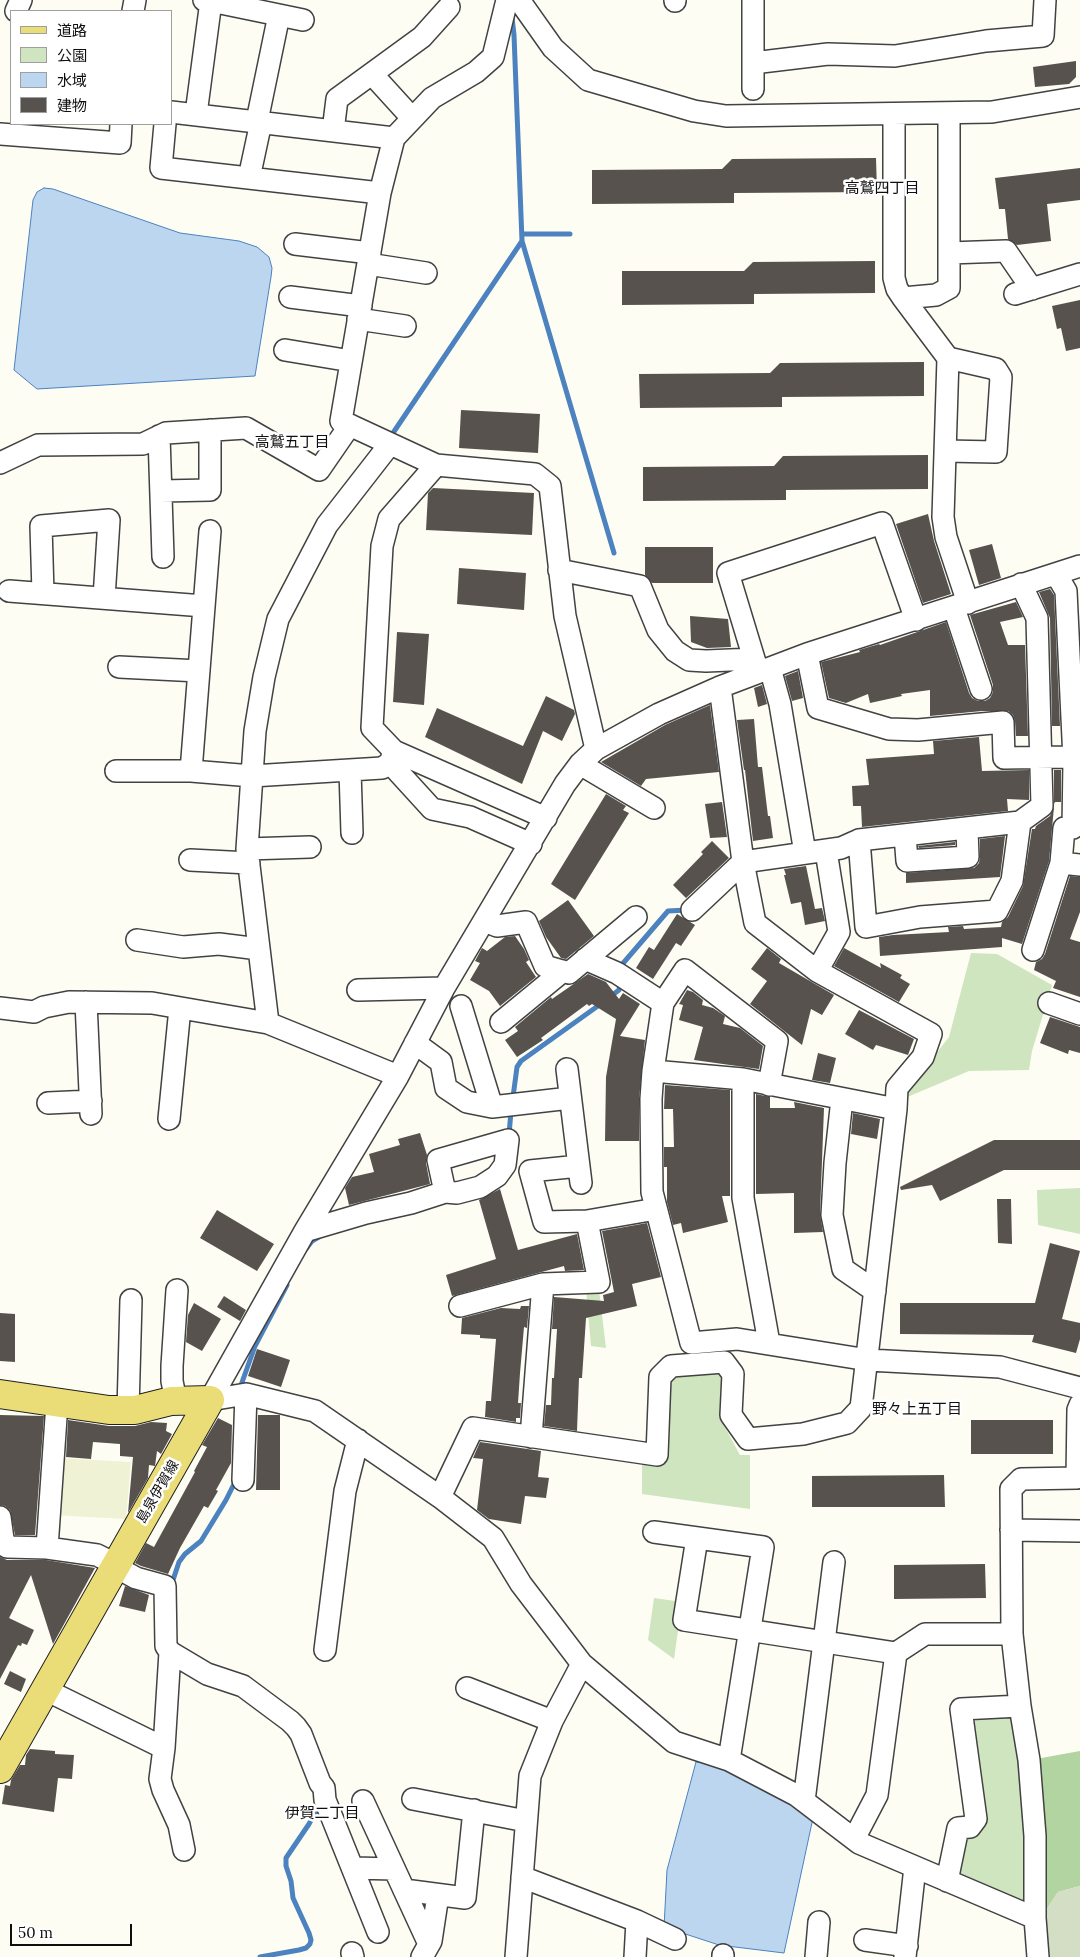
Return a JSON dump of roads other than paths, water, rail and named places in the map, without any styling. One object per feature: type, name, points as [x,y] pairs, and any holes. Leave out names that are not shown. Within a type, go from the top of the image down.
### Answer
[{"type":"main road","points":[[0,1394],[109,1410],[128,1410],[176,1401],[210,1400]]},
{"type":"main road","name":"島泉伊賀線","points":[[0,1768],[210,1400]]},
{"type":"street","points":[[507,0],[493,57],[476,72],[432,98],[394,138],[380,193],[340,421],[436,465],[535,474],[550,486],[565,616],[596,749]]},
{"type":"street","points":[[519,0],[553,48],[588,80],[651,100],[694,111],[726,116],[992,112],[1080,97]]},
{"type":"street","points":[[752,0],[753,89]]},
{"type":"street","points":[[753,63],[828,54],[895,56],[986,41],[1043,36],[1045,0]]},
{"type":"street","points":[[196,114],[207,1],[303,20]]},
{"type":"street","points":[[333,130],[337,99],[422,37],[451,2]]},
{"type":"street","points":[[249,178],[279,15]]},
{"type":"street","points":[[372,74],[412,118]]},
{"type":"street","points":[[172,112],[394,138]]},
{"type":"street","points":[[903,298],[936,295],[949,288],[949,113]]},
{"type":"street","points":[[894,114],[894,278],[897,289],[903,298],[948,358],[943,518],[981,689]]},
{"type":"street","points":[[0,134],[120,143],[121,125]]},
{"type":"street","points":[[165,125],[161,168],[380,193]]},
{"type":"street","points":[[295,244],[426,273]]},
{"type":"street","points":[[949,252],[1006,251],[1024,292],[1080,274]]},
{"type":"street","points":[[290,297],[360,312],[405,326]]},
{"type":"street","points":[[284,350],[351,360]]},
{"type":"street","points":[[945,451],[996,452],[1001,378],[996,369],[948,358]]},
{"type":"street","points":[[0,463],[38,445],[142,444],[166,433],[246,428],[319,470],[350,426]]},
{"type":"street","points":[[161,491],[210,490],[210,430]]},
{"type":"street","points":[[160,436],[163,557]]},
{"type":"street","points":[[268,1023],[248,856],[254,730],[264,677],[278,619],[327,525],[390,444]]},
{"type":"street","points":[[436,465],[389,519],[382,546],[372,728],[432,809],[470,817],[531,844]]},
{"type":"street","points":[[43,593],[41,526],[109,520],[104,598]]},
{"type":"street","points":[[816,971],[839,932],[816,852],[780,704],[761,666],[728,573],[882,523],[916,620]]},
{"type":"street","points":[[191,771],[210,531]]},
{"type":"street","points":[[210,1400],[305,1231],[398,1076],[444,988],[565,784],[580,764],[596,749],[659,714],[720,687],[761,666],[807,654],[916,620],[1080,566]]},
{"type":"street","points":[[560,570],[640,586],[658,630],[675,651],[689,660],[761,666]]},
{"type":"street","points":[[1033,950],[1070,864],[1064,828],[1073,828],[1077,761],[1066,591],[1056,574]]},
{"type":"street","points":[[1021,584],[1037,618],[1042,806]]},
{"type":"street","points":[[9,590],[204,606]]},
{"type":"street","points":[[807,654],[818,708],[889,729],[918,730],[1003,722],[1004,758],[1068,757],[1077,761]]},
{"type":"street","points":[[119,667],[199,671]]},
{"type":"street","points":[[440,1497],[472,1428],[657,1455],[660,1377],[671,1366],[724,1362],[734,1374],[732,1414],[748,1438],[802,1434],[847,1423],[862,1408],[897,1088],[923,1057],[931,1034],[816,971],[755,923],[743,862],[720,687]]},
{"type":"street","points":[[116,771],[191,771],[252,776],[382,768],[392,757]]},
{"type":"street","points":[[392,757],[546,818]]},
{"type":"street","points":[[580,764],[654,808]]},
{"type":"street","points":[[350,771],[352,833]]},
{"type":"street","points":[[692,910],[743,862],[841,848],[859,840],[905,835],[907,861],[968,857],[967,829],[1020,822],[1042,806],[1074,806]]},
{"type":"street","points":[[859,840],[866,927],[920,917],[997,911],[1012,881],[1020,822]]},
{"type":"street","points":[[190,860],[248,856],[310,847]]},
{"type":"street","points":[[485,921],[497,926],[526,922],[545,966],[569,973],[636,917]]},
{"type":"street","points":[[137,940],[183,947],[219,944],[259,949]]},
{"type":"street","points":[[585,960],[617,973],[663,1003]]},
{"type":"street","points":[[769,1085],[777,1041],[685,970],[663,1003],[651,1099],[652,1192],[691,1343],[737,1339],[868,1360],[1000,1367],[1080,1388]]},
{"type":"street","points":[[501,1022],[563,972]]},
{"type":"street","points":[[358,990],[444,988]]},
{"type":"street","points":[[0,1008],[34,1012],[69,1002],[152,1002],[268,1023],[398,1076]]},
{"type":"street","points":[[48,1103],[91,1108],[86,1002]]},
{"type":"street","points":[[1049,1003],[1080,1014]]},
{"type":"street","points":[[462,1006],[492,1107]]},
{"type":"street","points":[[169,1119],[180,1008]]},
{"type":"street","points":[[416,1043],[441,1062],[446,1088],[467,1102],[492,1107],[570,1098]]},
{"type":"street","points":[[567,1069],[580,1174],[530,1171],[544,1222],[587,1221],[656,1208]]},
{"type":"street","points":[[653,1071],[743,1080],[896,1109]]},
{"type":"street","points":[[743,1080],[743,1198],[769,1343]]},
{"type":"street","points":[[842,1099],[832,1215],[843,1269],[876,1292]]},
{"type":"street","points":[[305,1231],[446,1192]]},
{"type":"street","points":[[460,1306],[543,1284],[599,1282],[587,1221]]},
{"type":"street","points":[[531,1437],[543,1284]]},
{"type":"street","points":[[176,1401],[172,1381],[172,1366],[177,1290]]},
{"type":"street","points":[[128,1410],[131,1300]]},
{"type":"street","points":[[210,1400],[246,1394],[314,1411],[440,1497],[493,1538],[521,1584],[582,1664],[674,1742],[729,1760],[804,1801],[859,1843],[1035,1918]]},
{"type":"street","points":[[244,1480],[246,1394]]},
{"type":"street","points":[[47,1548],[57,1402]]},
{"type":"street","points":[[1038,1957],[1035,1918],[1034,1826],[1029,1760],[1020,1706],[1012,1634],[1011,1489],[1022,1479],[1078,1478],[1078,1410],[1080,1405]]},
{"type":"street","points":[[325,1650],[346,1491],[358,1440]]},
{"type":"street","points":[[0,1517],[3,1540],[7,1547],[47,1548],[97,1555],[136,1578],[165,1586],[166,1646],[170,1652],[207,1674],[243,1686],[296,1727],[302,1734],[320,1783],[324,1788],[325,1800],[354,1868],[378,1932]]},
{"type":"street","points":[[1011,1530],[1080,1531]]},
{"type":"street","points":[[654,1532],[763,1547],[729,1760]]},
{"type":"street","points":[[697,1538],[684,1620],[896,1653],[925,1634],[1012,1634]]},
{"type":"street","points":[[804,1801],[834,1562]]},
{"type":"street","points":[[170,1652],[164,1748],[160,1779],[179,1825],[184,1850]]},
{"type":"street","points":[[854,1838],[877,1795],[896,1653]]},
{"type":"street","points":[[516,1957],[530,1776],[552,1722],[582,1664]]},
{"type":"street","points":[[467,1688],[552,1722]]},
{"type":"street","points":[[46,1690],[164,1748]]},
{"type":"street","points":[[948,1881],[958,1828],[970,1827],[976,1819],[961,1709],[1020,1706]]},
{"type":"street","points":[[413,1799],[526,1821]]},
{"type":"street","points":[[363,1801],[404,1890],[426,1950]]},
{"type":"street","points":[[404,1890],[465,1898],[474,1810]]},
{"type":"street","points":[[865,1940],[906,1951],[915,1867]]},
{"type":"street","points":[[354,1868],[394,1869]]},
{"type":"street","points":[[522,1877],[637,1921],[675,1939]]},
{"type":"street","points":[[426,1950],[438,1895]]},
{"type":"street","points":[[635,1957],[637,1921]]},
{"type":"street","points":[[816,1957],[819,1922]]},
{"type":"water","points":[[44,188],[53,189],[180,233],[239,241],[257,247],[269,257],[272,268],[271,277],[255,376],[37,389],[14,370],[33,200],[37,192]]},
{"type":"water","points":[[696,1762],[707,1762],[782,1797],[813,1818],[784,1953],[719,1945],[664,1927],[667,1870]]},
{"type":"waterway","points":[[512,17],[522,241],[614,553]]},
{"type":"waterway","points":[[522,234],[570,234]]},
{"type":"waterway","points":[[393,433],[522,241]]},
{"type":"waterway","points":[[619,968],[668,911],[687,910]]},
{"type":"waterway","points":[[611,996],[619,990],[620,982]]},
{"type":"waterway","points":[[513,1097],[517,1067],[521,1061],[602,1003]]},
{"type":"waterway","points":[[509,1135],[511,1111]]},
{"type":"waterway","points":[[306,1249],[312,1241],[322,1235]]},
{"type":"waterway","points":[[240,1388],[255,1346],[287,1285]]},
{"type":"waterway","points":[[171,1586],[179,1562],[185,1554],[201,1541],[236,1480]]},
{"type":"waterway","points":[[260,1957],[299,1950],[306,1948],[310,1944],[309,1933],[293,1898],[286,1858],[320,1804]]},
{"type":"district","name":"高鷲四丁目","points":[[882,189]]},
{"type":"district","name":"高鷲五丁目","points":[[292,443]]},
{"type":"district","name":"野々上五丁目","points":[[917,1410]]},
{"type":"district","name":"伊賀二丁目","points":[[322,1814]]}]
